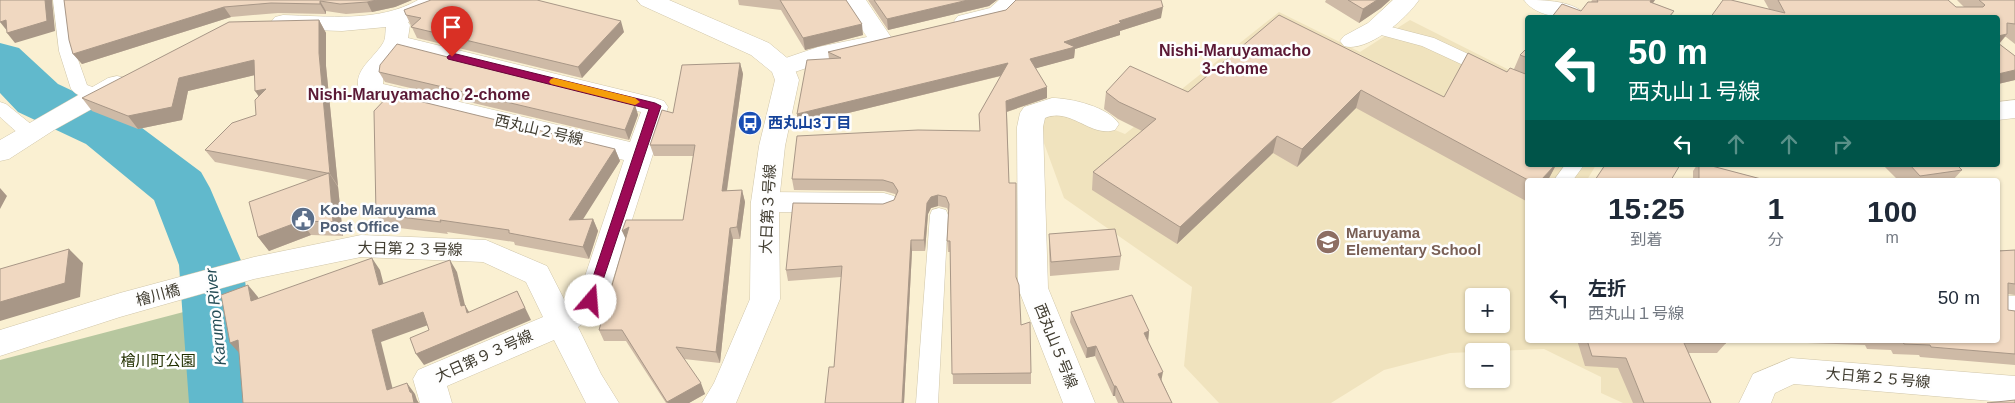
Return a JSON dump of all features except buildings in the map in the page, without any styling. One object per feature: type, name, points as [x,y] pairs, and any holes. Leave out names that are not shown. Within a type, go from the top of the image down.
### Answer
[{"type":"street","points":[[397,31],[434,0]]},
{"type":"street","points":[[659,2],[760,49],[783,68],[827,53],[890,38],[854,0]]},
{"type":"street","points":[[947,26],[970,10],[998,14],[1013,0]]},
{"type":"street","points":[[1352,41],[1376,28],[1407,0]]},
{"type":"street","points":[[1536,0],[1570,15]]},
{"type":"street","points":[[264,22],[366,23],[655,106],[591,301],[561,323]]},
{"type":"street","name":"西丸山２号線","points":[[397,31],[371,73],[371,90],[640,154]]},
{"type":"street","name":"大日第３号線","points":[[718,403],[726,391],[765,300],[765,202],[772,146],[787,80],[783,68]]},
{"type":"street","points":[[0,152],[93,97],[139,73]]},
{"type":"street","name":"西丸山５号線","points":[[1079,403],[1033,288],[1030,127],[1034,113],[1044,108],[1066,106],[1084,111],[1106,124]]},
{"type":"street","points":[[2000,111],[2015,109]]},
{"type":"street","points":[[765,202],[884,203]]},
{"type":"street","name":"大日第２３号線","points":[[254,268],[361,246],[486,251],[537,274],[590,383],[603,403]]},
{"type":"street","name":"檜川橋","points":[[0,343],[120,305],[254,268]]},
{"type":"street","points":[[2000,307],[2015,308]]},
{"type":"street","name":"大日第９３号線","points":[[436,403],[429,379],[561,323]]},
{"type":"street","name":"大日第２５号線","points":[[1755,403],[1764,384],[1792,371],[2015,390]]},
{"type":"lane","points":[[61,0],[66,51],[80,89],[93,97]]},
{"type":"lane","points":[[1376,28],[1428,42],[1525,88]]},
{"type":"lane","points":[[0,108],[38,129]]},
{"type":"lane","points":[[1565,178],[1573,167]]},
{"type":"lane","points":[[927,403],[939,215]]},
{"type":"shaded area","name":"Maruyama Elementary School","points":[[1279,12],[1360,52],[1410,20],[1525,78],[1525,167],[1595,167],[1588,178],[1525,178],[1525,343],[1629,343],[1649,403],[1623,403],[1601,393],[1601,377],[1544,349],[1510,350],[1510,343],[1465,343],[1465,352],[1450,353],[1384,370],[1331,403],[1219,403],[1184,366],[1192,287],[1064,198],[1037,124],[1044,112],[1068,111],[1125,134]]},
{"type":"green space","name":"檜川町公園","points":[[195,309],[203,403],[0,403],[0,360]]},
{"type":"waterway","name":"Karumo River","points":[[0,61],[38,98],[106,130],[180,188],[211,265],[225,403]]},
{"type":"slow traffic","points":[[554,82],[635,102]]},
{"type":"place","name":"西丸山3丁目","points":[[750,123]]},
{"type":"place","name":"Kobe Maruyama Post Office","points":[[303,219]]},
{"type":"place","name":"Maruyama Elementary School","points":[[1328,242]]},
{"type":"district","name":"Nishi-Maruyamacho 3-chome","points":[[1235,59]]},
{"type":"district","name":"Nishi-Maruyamacho 2-chome","points":[[419,94]]},
{"type":"route","points":[[452,57],[655,106],[591,301]]}]
